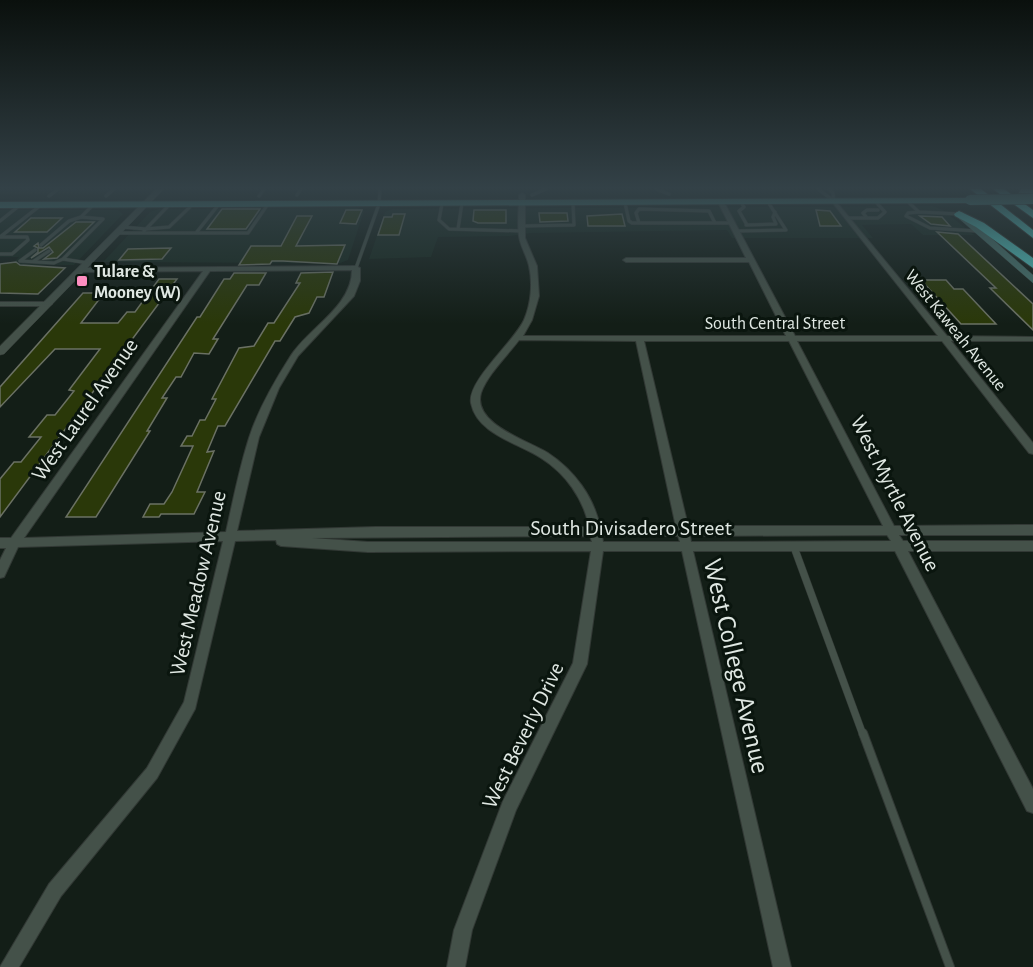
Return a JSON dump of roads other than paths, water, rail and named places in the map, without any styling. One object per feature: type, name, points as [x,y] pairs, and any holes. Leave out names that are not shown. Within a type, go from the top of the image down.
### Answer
[{"type":"highway","points":[[992,234],[1033,264]]},
{"type":"main road","points":[[981,234],[1033,280]]},
{"type":"street","points":[[0,352],[115,234]]},
{"type":"street","name":"West Beverly Drive","points":[[456,967],[462,930],[509,807],[580,664],[598,546],[596,529],[585,497],[559,466],[495,429],[483,418],[476,404],[476,394],[483,380],[517,339],[528,320],[535,296],[533,266],[524,248],[522,234]]},
{"type":"street","name":"West Myrtle Avenue","points":[[738,234],[1033,805]]},
{"type":"street","name":"West Kaweah Avenue","points":[[860,234],[1033,450]]},
{"type":"street","points":[[626,260],[751,260]]},
{"type":"street","points":[[84,266],[207,270],[356,268]]},
{"type":"street","name":"West Meadow Avenue","points":[[9,967],[55,890],[152,773],[190,704],[254,437],[275,388],[294,355],[350,296],[356,281],[356,268]]},
{"type":"street","name":"West Laurel Avenue","points":[[0,573],[14,543],[207,270]]},
{"type":"street","points":[[0,304],[48,304]]},
{"type":"street","name":"South Central Street","points":[[517,339],[1033,339]]},
{"type":"street","name":"West College Avenue","points":[[640,340],[683,530],[684,546],[782,967]]},
{"type":"street","name":"South Divisadero Street","points":[[0,543],[230,538],[375,531],[1033,530]]},
{"type":"street","name":"South Divisadero Street","points":[[230,538],[368,548],[1033,546]]},
{"type":"lane","points":[[42,245],[54,234]]},
{"type":"lane","points":[[35,250],[21,261],[27,263],[54,262],[63,259],[87,234]]},
{"type":"lane","name":"West Meadow Avenue","points":[[356,268],[367,234]]},
{"type":"lane","points":[[0,237],[27,237],[28,240],[12,254],[0,254]]},
{"type":"lane","points":[[27,263],[49,251]]},
{"type":"lane","points":[[63,259],[84,266]]},
{"type":"lane","points":[[793,546],[950,967]]},
{"type":"place","name":"Tulare & Mooney (W)","points":[[82,281]]}]
